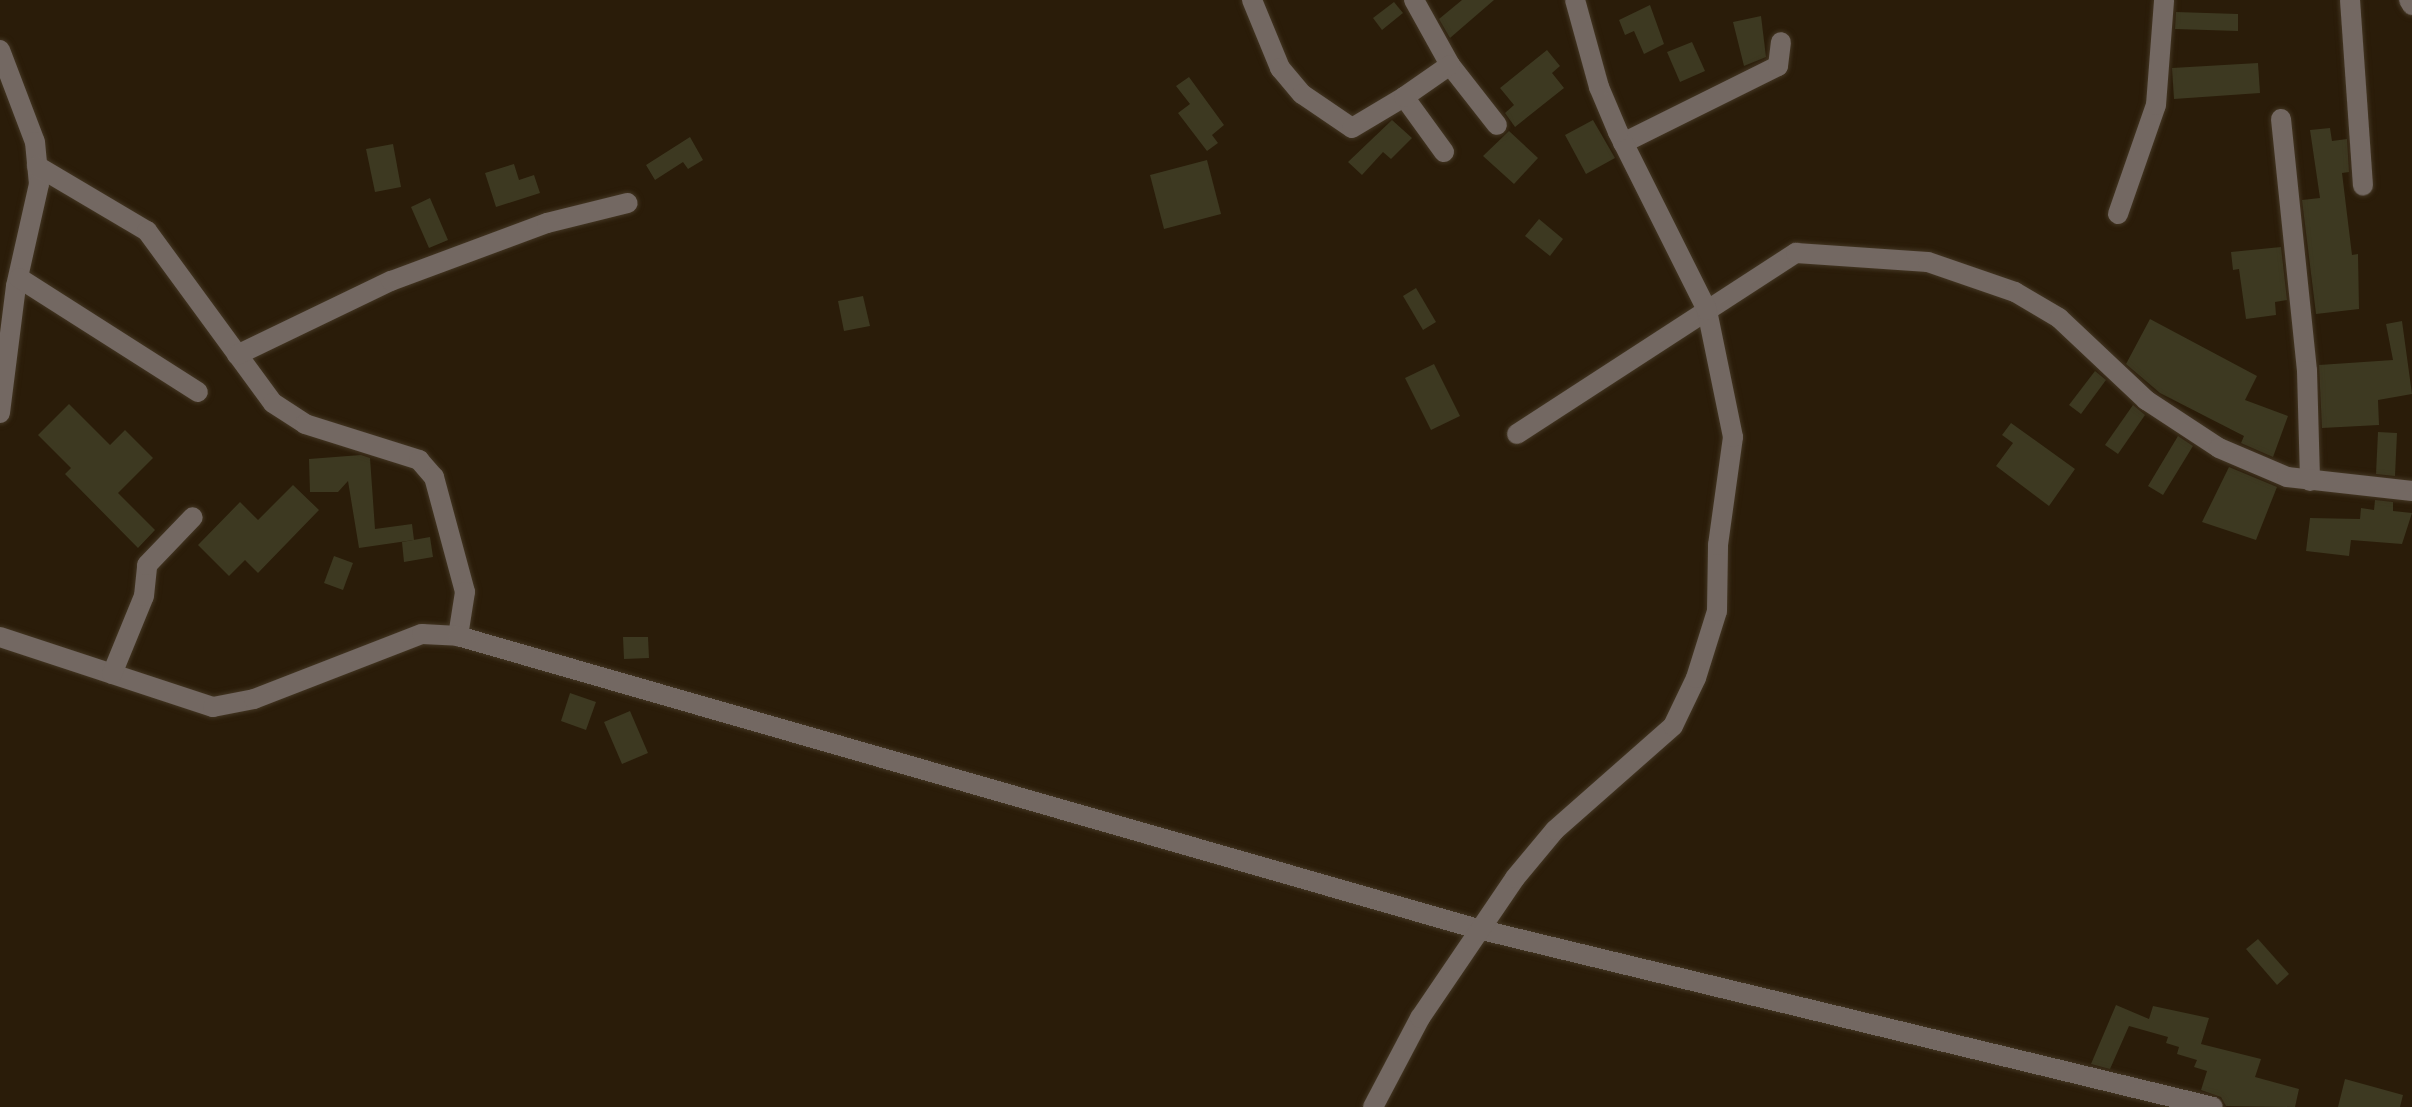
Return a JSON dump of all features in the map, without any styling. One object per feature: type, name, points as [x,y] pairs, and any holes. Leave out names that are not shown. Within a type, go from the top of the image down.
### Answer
[{"type":"street","points":[[1252,0],[1280,68],[1302,94],[1352,128],[1450,65]]},
{"type":"street","points":[[1414,0],[1450,65],[1497,125]]},
{"type":"street","points":[[1373,1107],[1420,1018],[1478,929],[1555,830],[1673,726],[1696,678],[1717,611],[1718,545],[1733,437],[1707,310],[1623,143],[1599,87],[1575,0]]},
{"type":"street","points":[[2118,214],[2156,105],[2164,0]]},
{"type":"street","points":[[2350,0],[2363,186]]},
{"type":"street","points":[[1623,143],[1778,66],[1781,42]]},
{"type":"street","points":[[0,50],[24,106],[39,184],[19,278],[0,413]]},
{"type":"street","points":[[1404,97],[1444,152]]},
{"type":"street","points":[[2281,119],[2307,371],[2310,481]]},
{"type":"street","points":[[37,166],[147,231],[273,403],[305,424],[419,460],[434,477],[465,592],[458,636]]},
{"type":"street","points":[[237,355],[391,281],[547,223],[628,203]]},
{"type":"street","points":[[1517,434],[1796,253],[1928,262],[2015,292],[2059,318],[2146,400],[2219,448],[2287,477],[2412,491]]},
{"type":"street","points":[[19,278],[198,392]]},
{"type":"street","points":[[112,674],[144,596],[147,565],[193,517]]},
{"type":"street","points":[[0,637],[213,707],[254,699],[422,634],[458,636],[1478,929],[2213,1107]]},
{"type":"building","points":[[1462,0],[1494,0],[1450,38],[1439,19]]},
{"type":"building","points":[[1394,2],[1403,13],[1382,30],[1373,18]]},
{"type":"building","points":[[1650,5],[1664,44],[1644,54],[1634,31],[1625,35],[1619,20]]},
{"type":"building","points":[[2176,12],[2238,14],[2238,31],[2175,29]]},
{"type":"building","points":[[1761,16],[1766,57],[1744,66],[1733,22]]},
{"type":"building","points":[[1692,42],[1705,71],[1680,82],[1667,52]]},
{"type":"building","points":[[1547,50],[1560,66],[1552,73],[1564,88],[1515,127],[1505,113],[1514,105],[1500,88]]},
{"type":"building","points":[[2258,63],[2260,93],[2174,99],[2172,68]]},
{"type":"building","points":[[1189,77],[1224,125],[1212,135],[1218,143],[1207,151],[1178,113],[1190,104],[1176,86]]},
{"type":"building","points":[[1392,120],[1412,138],[1391,159],[1383,152],[1362,175],[1348,162]]},
{"type":"building","points":[[1593,120],[1615,158],[1586,174],[1565,135]]},
{"type":"building","points":[[2330,128],[2332,141],[2347,139],[2349,172],[2342,173],[2352,255],[2358,254],[2359,309],[2316,314],[2302,200],[2320,198],[2310,130]]},
{"type":"building","points":[[1509,131],[1538,158],[1514,184],[1483,156]]},
{"type":"building","points":[[690,137],[703,160],[688,169],[683,162],[655,180],[646,165]]},
{"type":"building","points":[[393,144],[401,187],[375,192],[366,149]]},
{"type":"building","points":[[1207,160],[1221,214],[1164,229],[1150,175]]},
{"type":"building","points":[[514,164],[519,180],[534,175],[540,193],[496,207],[485,173]]},
{"type":"building","points":[[430,198],[448,240],[429,248],[411,207]]},
{"type":"building","points":[[1539,219],[1563,239],[1550,256],[1525,236]]},
{"type":"building","points":[[2281,247],[2287,300],[2275,302],[2276,315],[2246,319],[2239,269],[2233,270],[2231,252]]},
{"type":"building","points":[[1416,288],[1436,322],[1423,330],[1403,296]]},
{"type":"building","points":[[863,296],[870,326],[844,331],[838,301]]},
{"type":"building","points":[[2150,319],[2257,376],[2245,400],[2288,416],[2273,457],[2241,443],[2244,436],[2160,393],[2126,364]]},
{"type":"building","points":[[2402,321],[2412,394],[2378,400],[2379,425],[2322,428],[2319,365],[2393,360],[2386,324]]},
{"type":"building","points":[[1434,364],[1460,416],[1431,430],[1405,378]]},
{"type":"building","points":[[2095,371],[2106,380],[2081,414],[2069,405]]},
{"type":"building","points":[[69,404],[110,445],[125,430],[153,458],[118,493],[155,530],[138,548],[65,474],[71,468],[38,435]]},
{"type":"building","points":[[2133,405],[2145,415],[2118,454],[2105,445]]},
{"type":"building","points":[[2011,423],[2075,469],[2049,506],[1996,466],[2013,443],[2002,435]]},
{"type":"building","points":[[2378,432],[2397,433],[2395,476],[2376,474]]},
{"type":"building","points":[[2178,436],[2193,446],[2163,495],[2148,486]]},
{"type":"building","points":[[361,455],[370,458],[375,529],[412,524],[414,540],[359,548],[348,481],[338,492],[310,492],[309,459]]},
{"type":"building","points":[[2229,467],[2277,487],[2256,540],[2202,522]]},
{"type":"building","points":[[293,485],[319,510],[258,573],[245,560],[229,576],[198,545],[240,502],[258,520]]},
{"type":"building","points":[[2375,500],[2393,502],[2393,511],[2412,513],[2402,544],[2351,540],[2349,556],[2306,551],[2310,518],[2360,519],[2361,508],[2374,510]]},
{"type":"building","points":[[430,537],[433,557],[404,562],[402,542]]},
{"type":"building","points":[[334,556],[353,563],[343,590],[324,583]]},
{"type":"building","points":[[623,637],[648,637],[649,658],[624,659]]},
{"type":"building","points":[[570,693],[596,702],[586,730],[561,721]]},
{"type":"building","points":[[630,711],[648,753],[622,764],[604,722]]},
{"type":"building","points":[[2258,939],[2289,974],[2277,985],[2246,949]]},
{"type":"building","points":[[2116,1005],[2149,1019],[2153,1006],[2209,1018],[2201,1044],[2261,1059],[2255,1077],[2299,1089],[2295,1107],[2226,1106],[2221,1097],[2201,1090],[2207,1071],[2194,1067],[2197,1060],[2177,1054],[2179,1047],[2166,1043],[2168,1037],[2129,1026],[2110,1069],[2091,1064]]},
{"type":"building","points":[[2345,1079],[2403,1095],[2400,1107],[2338,1107]]}]
